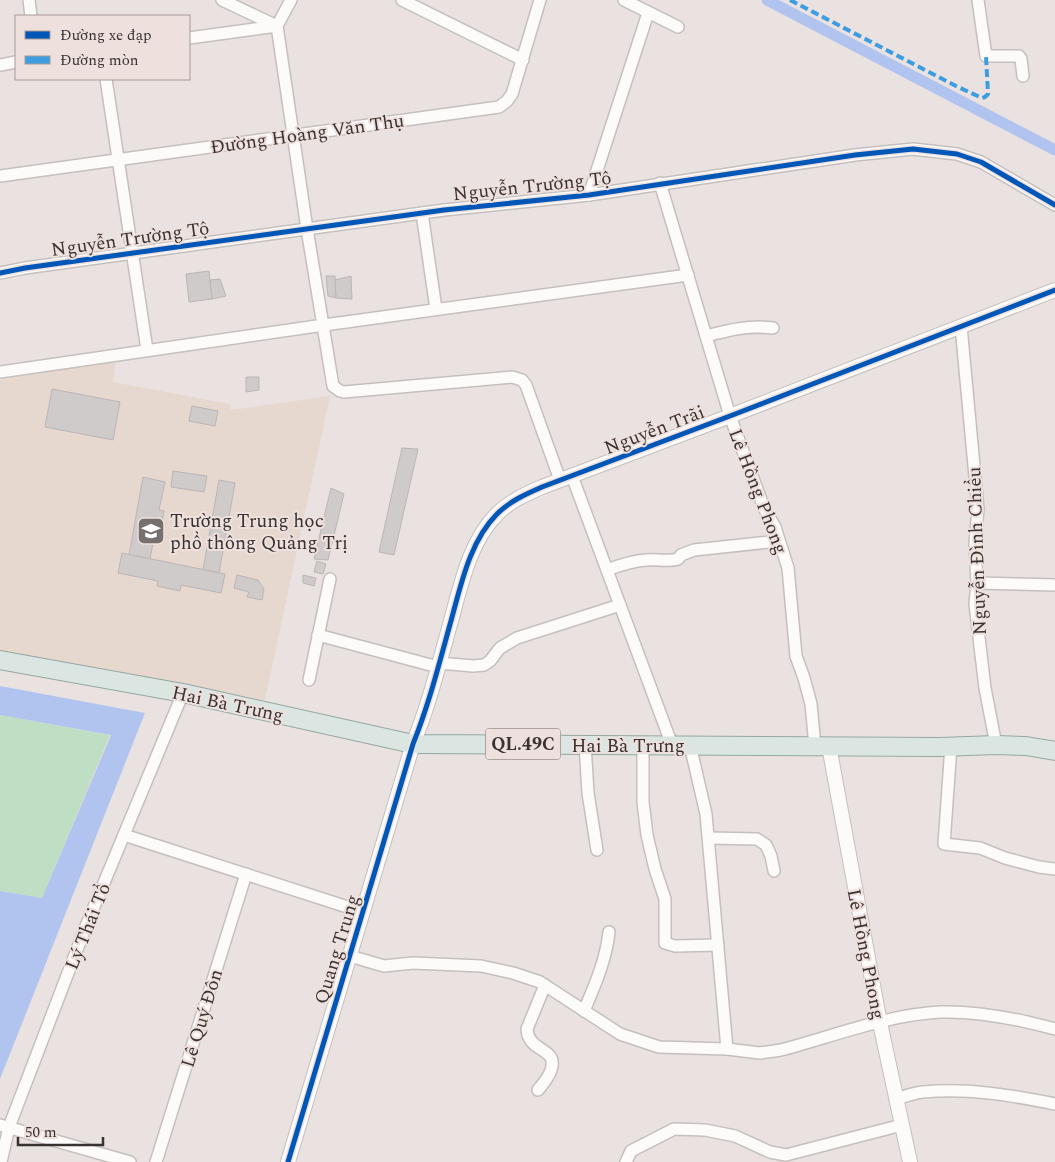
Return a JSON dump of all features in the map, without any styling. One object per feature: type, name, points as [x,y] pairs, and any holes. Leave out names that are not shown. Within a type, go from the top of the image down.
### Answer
[{"type":"main road","name":"Hai Bà Trưng","points":[[0,660],[183,693],[413,744],[996,745],[1026,746],[1055,751]]},
{"type":"street","points":[[29,0],[32,15]]},
{"type":"street","points":[[222,0],[277,26]]},
{"type":"street","points":[[291,0],[277,26],[307,229],[324,325],[331,382],[336,389],[344,392],[512,377],[522,380],[526,385],[606,570],[672,745]]},
{"type":"street","points":[[402,0],[523,60]]},
{"type":"street","name":"Đường Hoàng Văn Thụ","points":[[0,176],[118,158],[499,107],[507,102],[512,94],[540,0]]},
{"type":"street","points":[[624,0],[678,27]]},
{"type":"street","points":[[978,0],[986,56],[1018,56],[1021,59],[1023,76]]},
{"type":"street","points":[[589,195],[648,13]]},
{"type":"street","points":[[190,38],[277,26]]},
{"type":"street","points":[[0,65],[15,62]]},
{"type":"street","points":[[106,80],[147,350]]},
{"type":"street","name":"Nguyễn Trường Tộ","points":[[0,272],[422,213],[589,195],[855,155],[913,149],[957,154],[981,162],[1055,205]]},
{"type":"street","name":"Lê Hồng Phong","points":[[660,183],[730,416],[764,508],[775,527],[788,568],[796,656],[804,678],[822,746],[910,1162]]},
{"type":"street","points":[[422,213],[436,310]]},
{"type":"street","points":[[0,372],[324,325],[688,276]]},
{"type":"street","name":"Nguyễn Trãi","points":[[413,744],[426,712],[460,587],[474,550],[496,515],[513,500],[1055,290]]},
{"type":"street","name":"Nguyễn Đình Chiểu","points":[[961,326],[978,509],[975,543],[977,583],[975,604],[996,745]]},
{"type":"street","points":[[706,336],[745,327],[773,328]]},
{"type":"street","points":[[606,570],[626,562],[645,560],[671,561],[678,559],[680,554],[694,550],[779,541]]},
{"type":"street","points":[[309,680],[330,579]]},
{"type":"street","points":[[977,583],[1055,585]]},
{"type":"street","points":[[318,635],[439,665],[484,665],[490,661],[500,648],[516,638],[620,605]]},
{"type":"street","name":"Lý Thái Tổ","points":[[1,1162],[4,1126],[183,693]]},
{"type":"street","name":"Quang Trung","points":[[288,1162],[413,744]]},
{"type":"street","points":[[585,744],[588,793],[597,850]]},
{"type":"street","points":[[643,745],[643,802],[651,852],[665,899],[665,942],[675,946],[718,945]]},
{"type":"street","points":[[690,745],[706,814],[727,1049]]},
{"type":"street","points":[[950,746],[944,844],[980,848],[1005,858],[1055,869]]},
{"type":"street","points":[[124,834],[363,912]]},
{"type":"street","points":[[708,838],[757,839],[766,845],[774,870]]},
{"type":"street","name":"Lê Quý Đôn","points":[[156,1162],[246,874]]},
{"type":"street","points":[[584,1011],[603,964],[609,932]]},
{"type":"street","points":[[350,956],[384,966],[414,963],[481,966],[513,973],[540,982],[620,1034],[659,1047],[727,1049],[760,1053],[781,1050],[913,1015],[941,1012],[969,1013],[1027,1022],[1055,1029]]},
{"type":"street","points":[[538,1090],[551,1072],[553,1061],[548,1054],[530,1041],[527,1037],[527,1029],[544,985]]},
{"type":"street","points":[[896,1099],[921,1092],[966,1091],[998,1093],[1055,1104]]},
{"type":"street","points":[[626,1162],[631,1151],[674,1130],[705,1130],[735,1136],[770,1152],[786,1155],[902,1125]]},
{"type":"street","points":[[4,1126],[92,1157],[130,1162]]},
{"type":"shaded area","name":"Trường Trung học phổ thông Quảng Trị","points":[[116,360],[113,382],[230,404],[231,410],[330,396],[265,700],[0,651],[0,380]]},
{"type":"green space","points":[[0,715],[110,735],[42,898],[0,891]]},
{"type":"water","points":[[0,686],[145,713],[0,1079],[0,891],[42,898],[111,735],[0,715]]},
{"type":"building","points":[[209,271],[212,299],[189,302],[186,274]]},
{"type":"building","points":[[326,276],[335,276],[336,298],[328,296]]},
{"type":"building","points":[[351,276],[352,299],[336,298],[335,280]]},
{"type":"building","points":[[220,279],[226,296],[212,299],[210,280]]},
{"type":"building","points":[[246,377],[259,377],[259,390],[246,392]]},
{"type":"building","points":[[52,389],[120,402],[113,440],[45,427]]},
{"type":"building","points":[[192,406],[218,411],[215,426],[189,421]]},
{"type":"building","points":[[402,448],[418,449],[394,555],[379,552]]},
{"type":"building","points":[[173,471],[207,476],[204,492],[171,487]]},
{"type":"building","points":[[143,477],[165,482],[159,510],[164,511],[161,528],[156,527],[150,559],[129,555]]},
{"type":"building","points":[[219,480],[235,483],[219,573],[203,570]]},
{"type":"building","points":[[331,488],[344,494],[328,560],[314,559]]},
{"type":"building","points":[[122,553],[225,574],[221,593],[181,585],[180,591],[157,586],[158,581],[118,573]]},
{"type":"building","points":[[317,561],[326,564],[323,574],[314,572]]},
{"type":"building","points":[[237,575],[258,580],[264,589],[262,600],[247,597],[249,592],[234,588]]},
{"type":"building","points":[[303,575],[316,578],[314,586],[303,583]]},
{"type":"waterway","points":[[767,0],[1055,150]]},
{"type":"marked path","points":[[790,0],[982,98],[988,94],[986,56]]},
{"type":"cycle path","points":[[0,273],[444,210],[589,195],[855,155],[913,149],[957,154],[981,162],[1055,205]]},
{"type":"cycle path","points":[[288,1162],[413,744],[432,687],[461,583],[479,539],[497,514],[524,495],[542,487],[1055,290]]},
{"type":"place","name":"Trường Trung học phổ thông Quảng Trị","points":[[151,531]]}]
